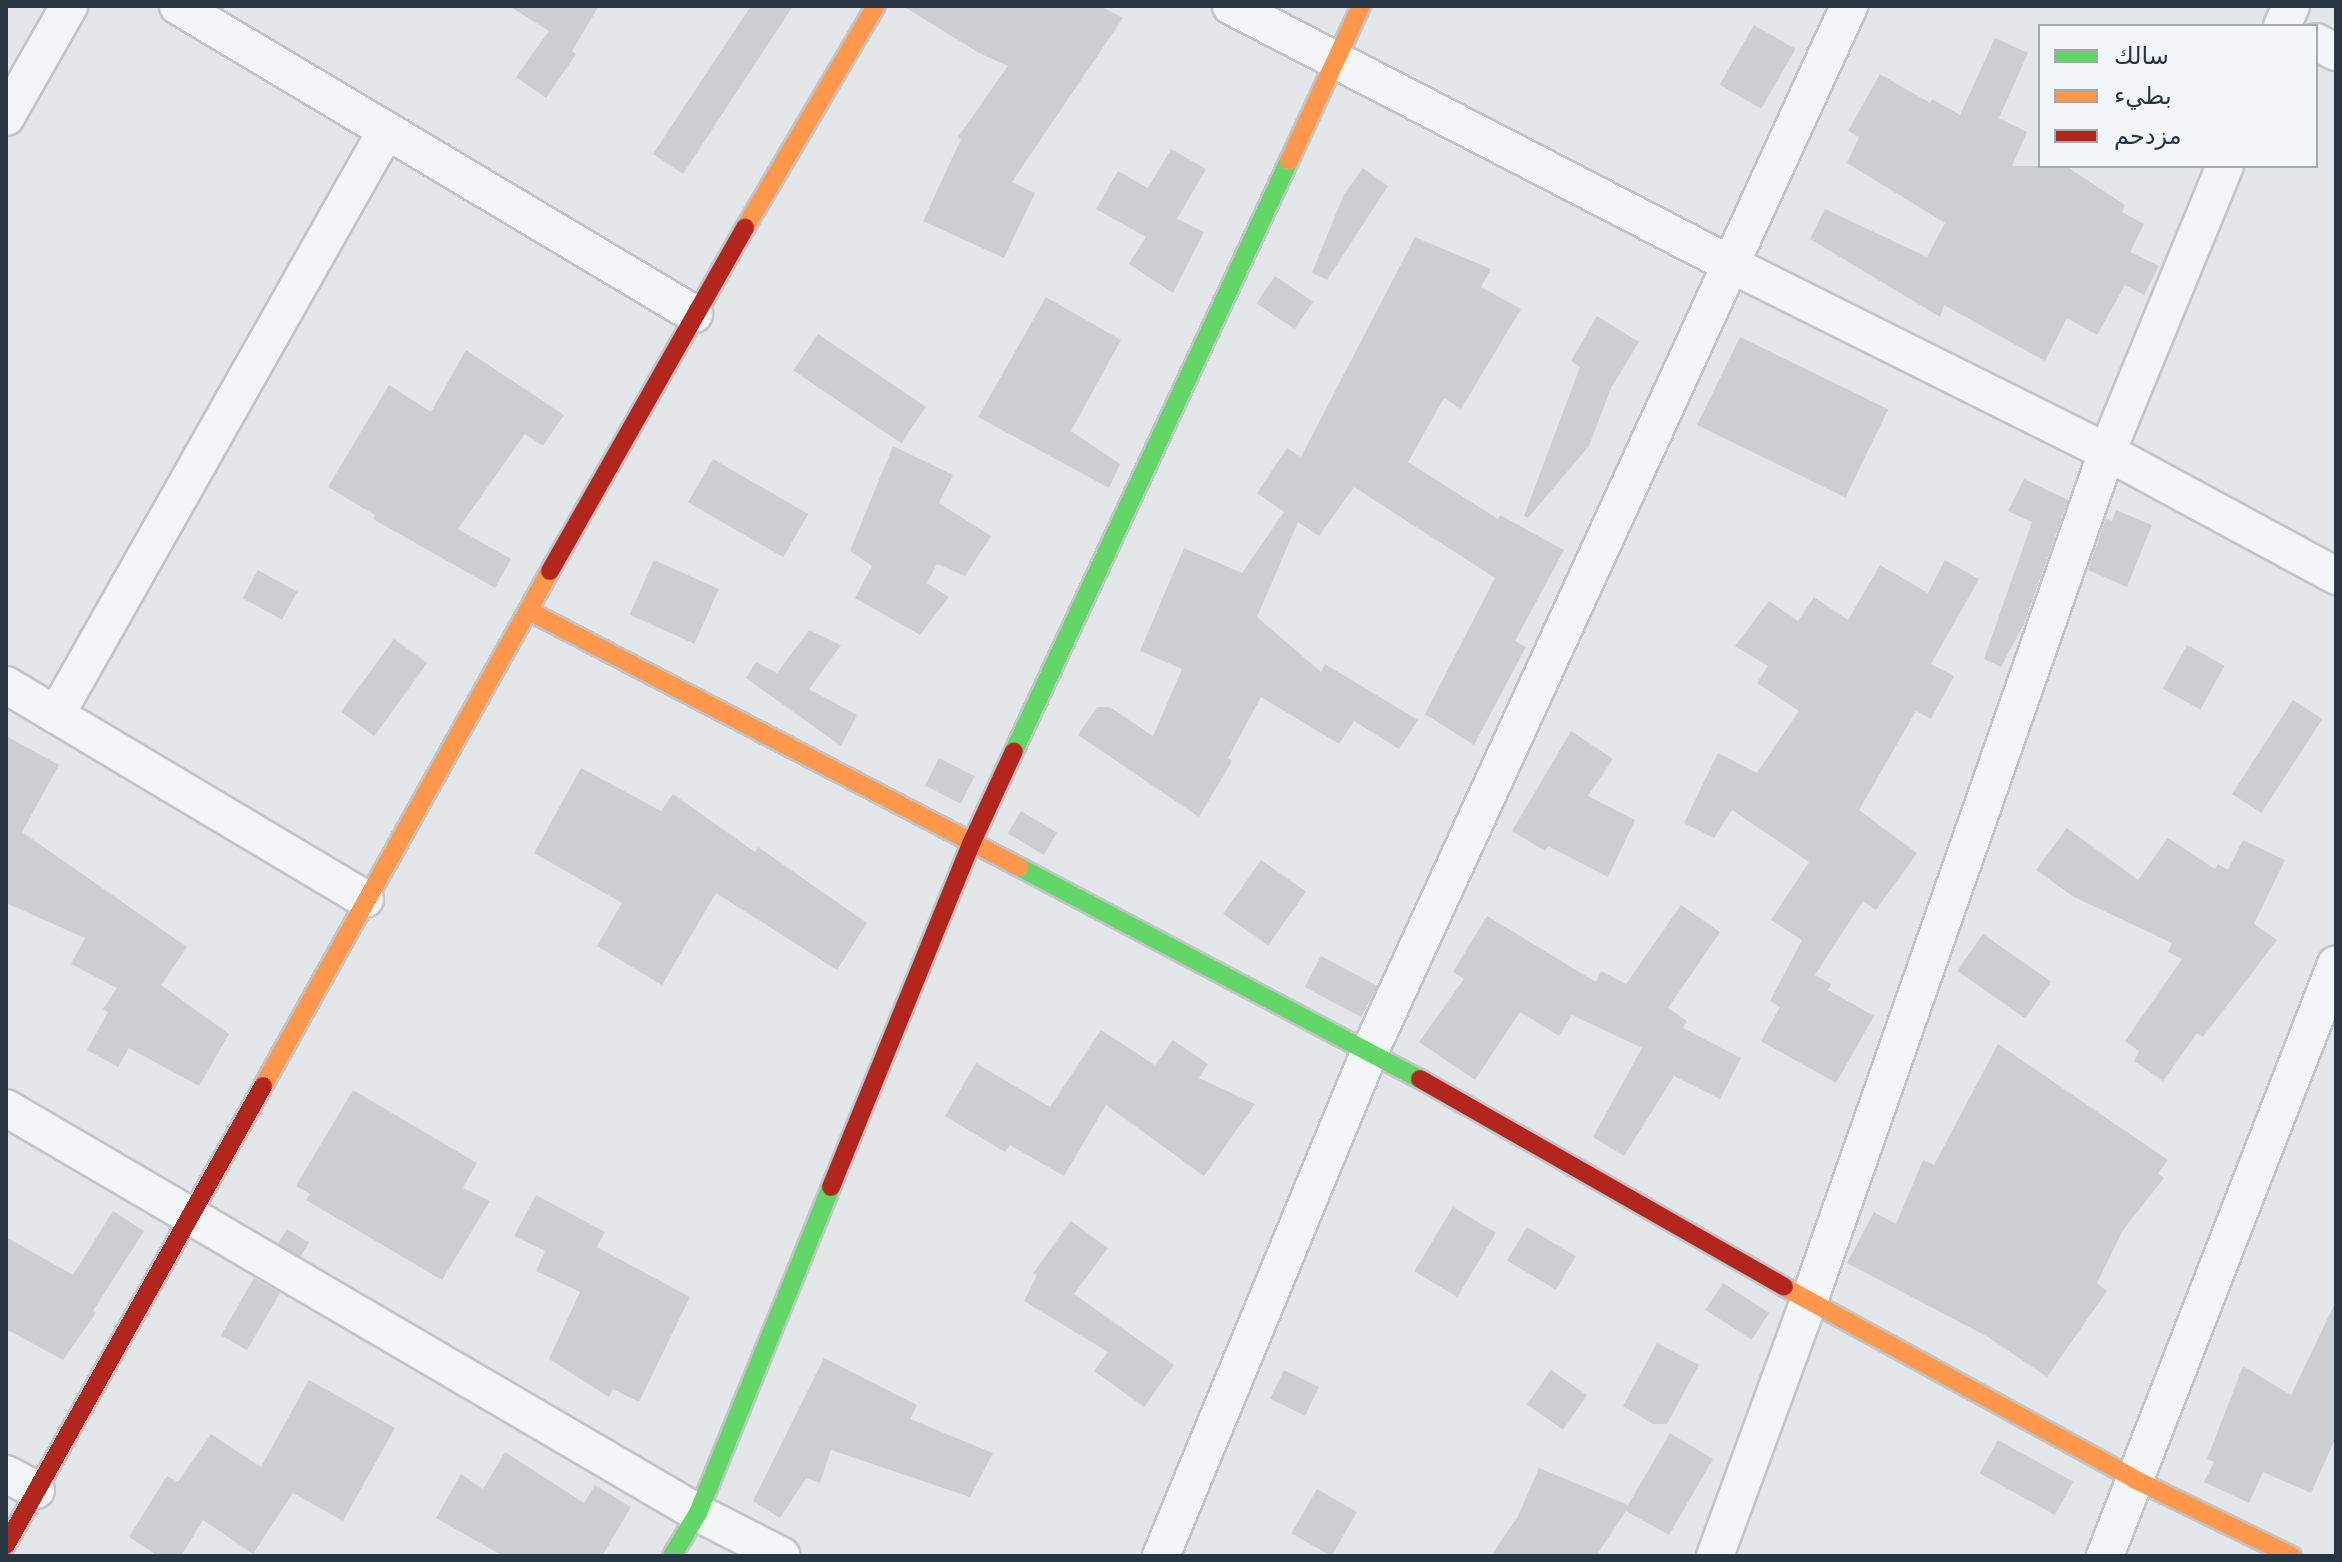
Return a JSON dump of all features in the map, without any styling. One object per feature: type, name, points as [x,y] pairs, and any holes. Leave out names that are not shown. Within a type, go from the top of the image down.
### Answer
[{"type":"street","points":[[6,117],[69,6]]},
{"type":"street","points":[[178,6],[694,314]]},
{"type":"street","points":[[6,1545],[21,1482],[190,1213],[694,314],[876,6]]},
{"type":"street","points":[[1231,6],[1730,264],[2107,452],[2336,576]]},
{"type":"street","points":[[672,1556],[698,1513],[971,844],[1361,6]]},
{"type":"street","points":[[1161,1556],[1370,1051],[1849,6]]},
{"type":"street","points":[[2318,43],[2336,52]]},
{"type":"street","points":[[56,715],[386,131]]},
{"type":"street","points":[[1715,1556],[1809,1301],[2107,452],[2224,168]]},
{"type":"street","points":[[529,611],[1370,1051],[1809,1301],[2134,1479],[2292,1556]]},
{"type":"street","points":[[6,685],[365,899]]},
{"type":"street","points":[[2105,1556],[2336,964]]},
{"type":"street","points":[[6,1108],[698,1513],[782,1556]]},
{"type":"building","points":[[509,6],[599,6],[572,51],[576,54],[546,98],[516,77],[549,31]]},
{"type":"building","points":[[751,6],[793,6],[683,174],[653,154]]},
{"type":"building","points":[[903,6],[1100,6],[1123,18],[1012,182],[1035,193],[1004,258],[923,221],[961,139],[958,137],[1008,66],[979,53]]},
{"type":"building","points":[[1754,25],[1796,49],[1761,109],[1720,85]]},
{"type":"building","points":[[1995,38],[2028,53],[1999,118],[2027,132],[2012,166],[2069,168],[2125,205],[2122,212],[2144,224],[2130,252],[2159,266],[2144,295],[2125,285],[2097,335],[2067,318],[2045,361],[1944,305],[1940,317],[1810,239],[1825,209],[1927,257],[1945,223],[1847,163],[1859,137],[1848,131],[1880,74],[1930,103],[1932,99],[1960,115]]},
{"type":"building","points":[[1171,149],[1206,169],[1177,219],[1204,232],[1173,293],[1129,264],[1146,237],[1096,209],[1118,171],[1148,188]]},
{"type":"building","points":[[1363,168],[1388,186],[1327,280],[1312,273],[1344,194]]},
{"type":"building","points":[[1415,237],[1491,269],[1481,287],[1521,309],[1461,409],[1444,398],[1408,462],[1498,519],[1500,515],[1564,550],[1515,641],[1526,647],[1474,745],[1425,714],[1495,578],[1354,487],[1319,536],[1298,522],[1257,617],[1321,672],[1325,664],[1418,720],[1399,749],[1354,721],[1339,744],[1261,697],[1228,758],[1232,761],[1199,817],[1078,735],[1097,707],[1110,707],[1153,736],[1182,669],[1140,651],[1184,548],[1242,573],[1284,512],[1257,493],[1287,448],[1301,457]]},
{"type":"building","points":[[1275,276],[1313,302],[1295,329],[1257,303]]},
{"type":"building","points":[[1046,297],[1121,340],[1071,431],[1120,464],[1109,488],[978,417]]},
{"type":"building","points":[[1597,316],[1639,342],[1611,388],[1589,446],[1528,518],[1524,516],[1580,367],[1571,361]]},
{"type":"building","points":[[818,334],[926,407],[901,443],[793,370]]},
{"type":"building","points":[[1740,337],[1888,409],[1845,497],[1697,425]]},
{"type":"building","points":[[466,350],[564,415],[543,446],[525,434],[458,529],[511,559],[495,588],[373,519],[375,515],[328,487],[389,385],[431,412]]},
{"type":"building","points":[[893,446],[953,475],[939,503],[991,536],[965,576],[937,564],[927,583],[949,597],[920,635],[855,598],[872,566],[850,551]]},
{"type":"building","points":[[713,459],[808,514],[783,557],[688,502]]},
{"type":"building","points":[[2024,479],[2068,500],[2024,624],[2001,667],[1984,659],[2032,522],[2008,511]]},
{"type":"building","points":[[2116,510],[2152,525],[2127,587],[2088,570],[2106,518],[2112,521]]},
{"type":"building","points":[[654,560],[719,589],[694,644],[630,615]]},
{"type":"building","points":[[1945,560],[1979,579],[1931,664],[1954,676],[1931,719],[1916,711],[1859,810],[1917,853],[1876,910],[1863,901],[1815,975],[1831,984],[1828,990],[1874,1016],[1836,1083],[1761,1041],[1780,1007],[1770,1001],[1802,940],[1771,920],[1809,862],[1732,810],[1714,838],[1684,823],[1718,753],[1757,773],[1799,711],[1757,683],[1768,666],[1735,646],[1769,601],[1798,621],[1814,597],[1848,620],[1880,565],[1928,593]]},
{"type":"building","points":[[258,570],[297,592],[282,620],[242,598]]},
{"type":"building","points":[[809,630],[841,645],[809,689],[857,715],[841,746],[746,678],[756,662],[777,673]]},
{"type":"building","points":[[394,639],[427,663],[374,736],[341,712]]},
{"type":"building","points":[[2187,645],[2225,666],[2200,710],[2163,689]]},
{"type":"building","points":[[2293,700],[2322,719],[2261,813],[2232,794]]},
{"type":"building","points":[[1571,731],[1613,759],[1588,796],[1635,820],[1608,877],[1548,846],[1545,851],[1512,831]]},
{"type":"building","points":[[6,736],[59,765],[22,832],[187,947],[161,985],[229,1034],[199,1086],[129,1048],[118,1067],[87,1050],[108,1012],[103,1009],[117,988],[71,964],[85,938],[6,903]]},
{"type":"building","points":[[939,758],[975,776],[961,804],[925,786]]},
{"type":"building","points":[[581,768],[661,811],[673,794],[755,852],[758,847],[867,923],[837,970],[716,893],[662,985],[597,946],[622,903],[534,853]]},
{"type":"building","points":[[1021,811],[1057,833],[1044,855],[1008,833]]},
{"type":"building","points":[[2067,828],[2138,880],[2168,838],[2215,869],[2218,864],[2228,870],[2243,840],[2285,860],[2254,924],[2277,940],[2203,1037],[2197,1033],[2163,1081],[2134,1061],[2139,1051],[2125,1041],[2182,959],[2168,952],[2172,943],[2074,897],[2036,870]]},
{"type":"building","points":[[1261,860],[1306,892],[1268,946],[1223,914]]},
{"type":"building","points":[[1681,905],[1720,932],[1668,1008],[1687,1021],[1683,1028],[1741,1058],[1720,1099],[1674,1076],[1624,1156],[1593,1137],[1642,1048],[1572,1015],[1559,1036],[1520,1012],[1475,1080],[1419,1042],[1464,979],[1453,972],[1487,916],[1596,982],[1601,971],[1626,984]]},
{"type":"building","points":[[1983,934],[2051,982],[2025,1018],[1957,971]]},
{"type":"building","points":[[1321,956],[1378,986],[1361,1017],[1305,987]]},
{"type":"building","points":[[1101,1030],[1155,1065],[1173,1040],[1208,1064],[1199,1078],[1255,1104],[1204,1176],[1106,1105],[1064,1176],[1010,1145],[1005,1152],[945,1116],[976,1063],[1050,1107]]},
{"type":"building","points":[[1998,1044],[2168,1160],[2158,1173],[2164,1178],[2123,1230],[2097,1283],[2107,1291],[2047,1377],[1988,1337],[1847,1263],[1874,1212],[1896,1224],[1923,1160],[1934,1165]]},
{"type":"building","points":[[353,1090],[477,1163],[463,1188],[490,1201],[442,1280],[306,1200],[310,1194],[296,1186]]},
{"type":"building","points":[[536,1195],[605,1232],[597,1247],[690,1297],[639,1402],[613,1389],[609,1397],[549,1359],[580,1292],[536,1271],[545,1251],[514,1236]]},
{"type":"building","points":[[1453,1207],[1496,1233],[1457,1297],[1414,1271]]},
{"type":"building","points":[[113,1211],[144,1231],[93,1311],[96,1313],[63,1360],[6,1329],[6,1237],[73,1275]]},
{"type":"building","points":[[1071,1221],[1108,1248],[1074,1294],[1174,1365],[1144,1407],[1094,1371],[1108,1352],[1024,1301],[1037,1275],[1033,1273]]},
{"type":"building","points":[[1527,1227],[1576,1256],[1556,1290],[1507,1260]]},
{"type":"building","points":[[287,1229],[309,1243],[300,1257],[278,1243]]},
{"type":"building","points":[[254,1278],[280,1293],[247,1350],[221,1335]]},
{"type":"building","points":[[1723,1283],[1769,1313],[1752,1340],[1706,1310]]},
{"type":"building","points":[[2336,1301],[2336,1437],[2311,1493],[2263,1472],[2249,1503],[2204,1482],[2214,1462],[2207,1459],[2243,1366],[2291,1395]]},
{"type":"building","points":[[1657,1343],[1699,1365],[1667,1424],[1653,1424],[1623,1406]]},
{"type":"building","points":[[824,1358],[917,1405],[910,1419],[993,1453],[970,1497],[831,1450],[820,1483],[806,1478],[780,1518],[753,1501]]},
{"type":"building","points":[[1284,1370],[1319,1387],[1305,1416],[1270,1399]]},
{"type":"building","points":[[1551,1370],[1587,1395],[1563,1430],[1527,1404]]},
{"type":"building","points":[[309,1380],[395,1428],[343,1521],[293,1493],[253,1554],[203,1520],[181,1556],[158,1556],[129,1537],[167,1476],[178,1482],[211,1434],[261,1467]]},
{"type":"building","points":[[1670,1433],[1713,1459],[1669,1535],[1626,1511],[1596,1556],[1491,1556],[1518,1516],[1539,1468],[1628,1505]]},
{"type":"building","points":[[1998,1440],[2073,1482],[2055,1515],[1980,1473]]},
{"type":"building","points":[[505,1452],[584,1503],[595,1485],[631,1507],[602,1556],[503,1556],[436,1518],[461,1474],[483,1489]]},
{"type":"building","points":[[1317,1489],[1357,1512],[1331,1556],[1292,1533]]},
{"type":"traffic: fast","points":[[1014,751],[1289,161]]},
{"type":"traffic: fast","points":[[1019,867],[1420,1079]]},
{"type":"traffic: fast","points":[[672,1556],[698,1513],[831,1187]]},
{"type":"traffic: slow","points":[[745,228],[876,6]]},
{"type":"traffic: slow","points":[[1289,161],[1361,6]]},
{"type":"traffic: slow","points":[[263,1086],[550,571]]},
{"type":"traffic: slow","points":[[529,611],[1019,867]]},
{"type":"traffic: slow","points":[[1784,1287],[2134,1479],[2292,1556]]},
{"type":"traffic: jam","points":[[550,571],[745,228]]},
{"type":"traffic: jam","points":[[831,1187],[971,844],[1014,751]]},
{"type":"traffic: jam","points":[[1420,1079],[1784,1287]]},
{"type":"traffic: jam","points":[[6,1545],[263,1086]]}]
